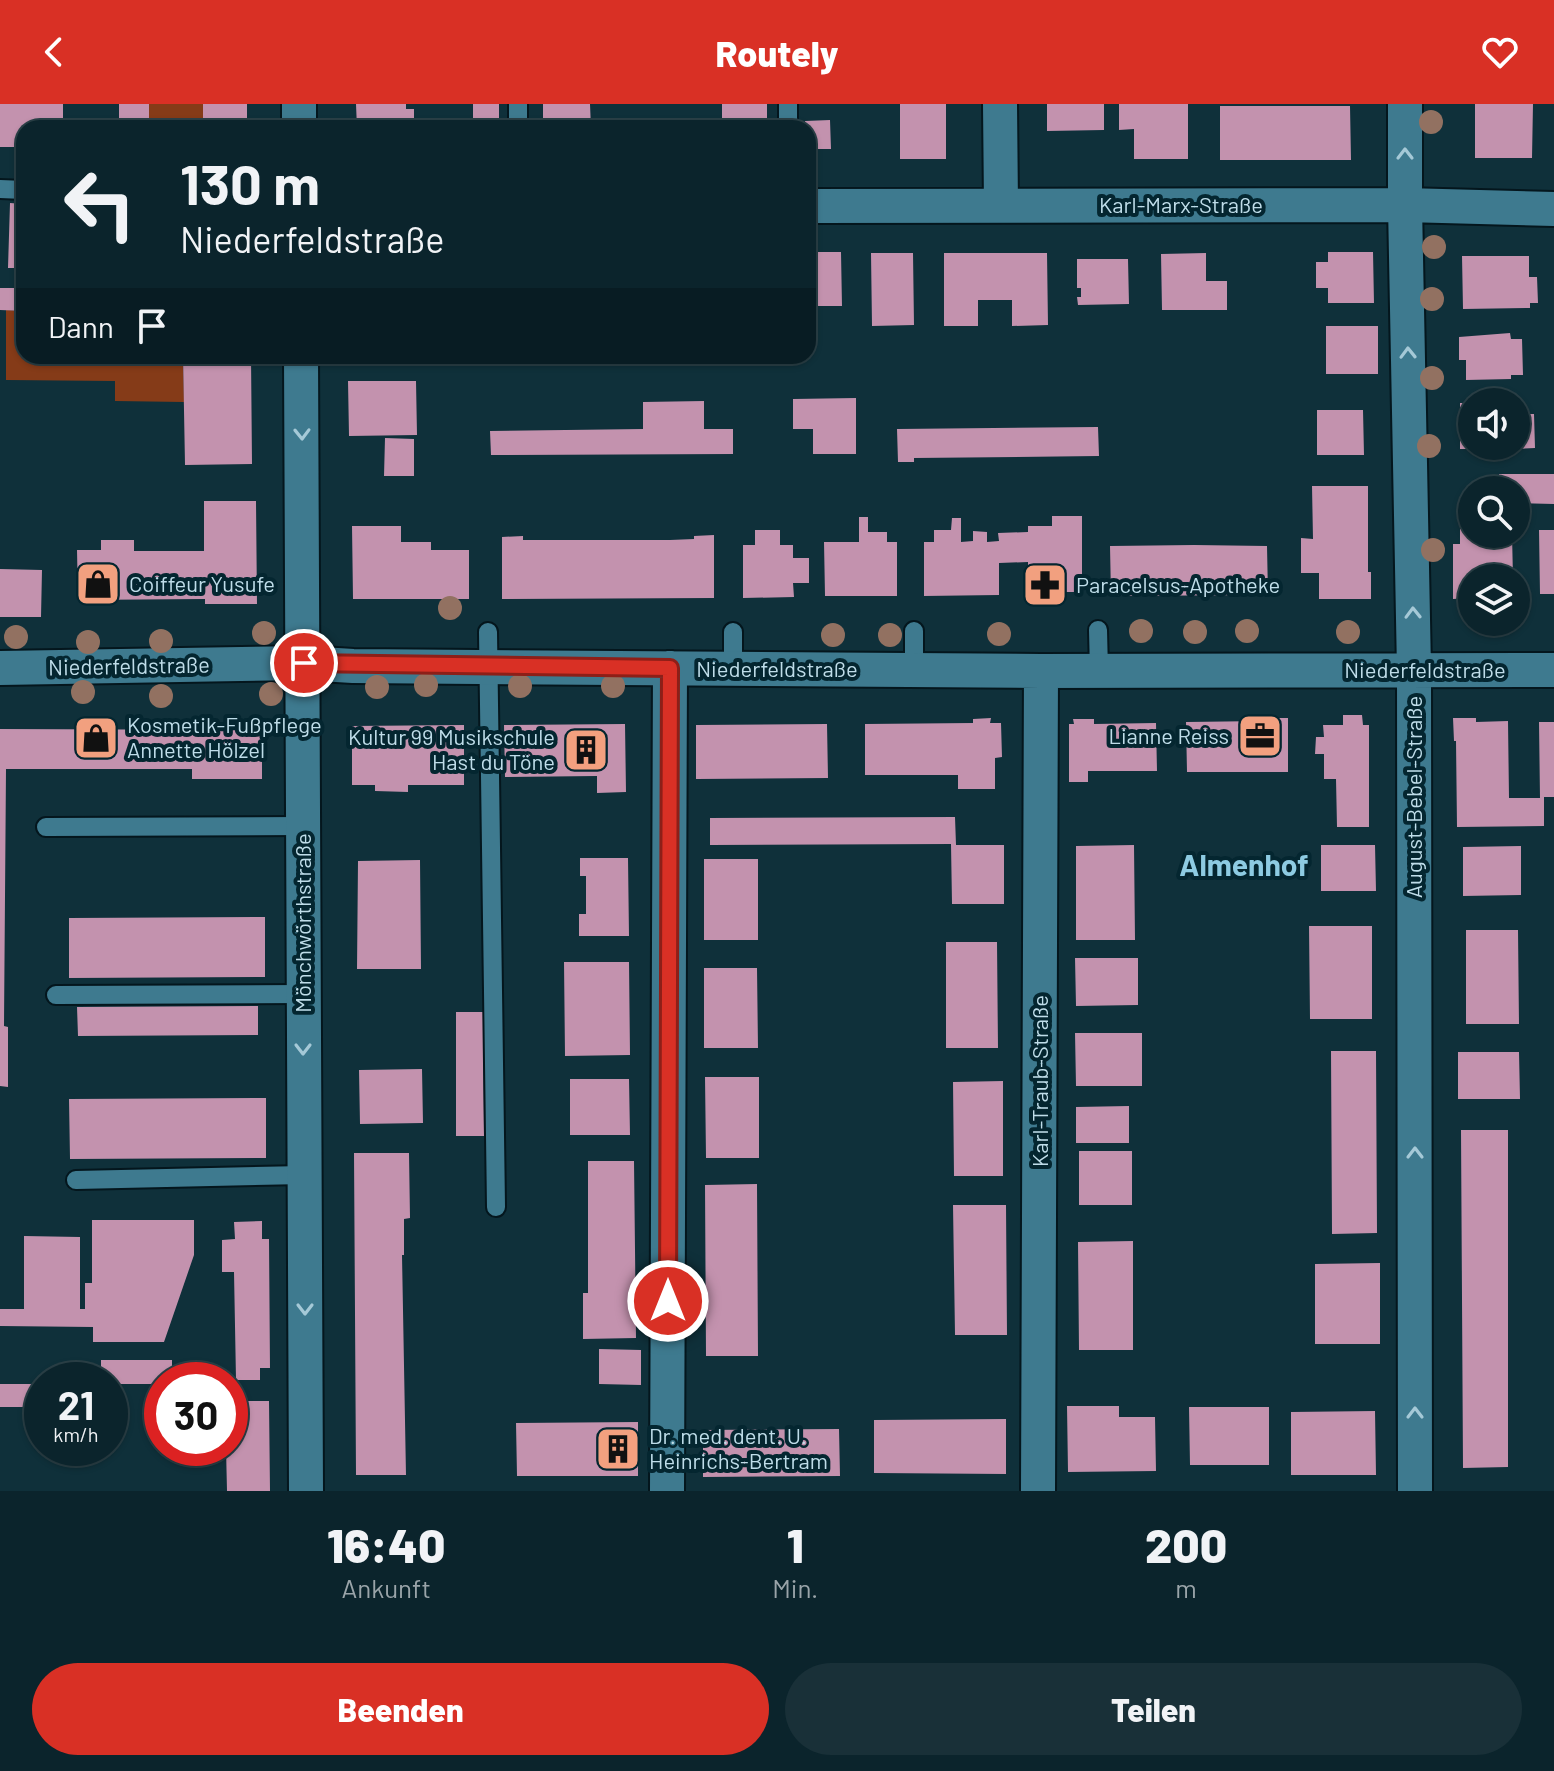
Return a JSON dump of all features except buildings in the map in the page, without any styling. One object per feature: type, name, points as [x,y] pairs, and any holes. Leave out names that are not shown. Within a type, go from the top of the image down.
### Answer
[{"type":"street","points":[[1000,104],[1001,205]]},
{"type":"street","name":"August-Bebel-Straße","points":[[1405,104],[1414,670],[1415,1491]]},
{"type":"street","name":"Karl-Marx-Straße","points":[[816,206],[1405,205],[1554,209]]},
{"type":"street","name":"Mönchwörthstraße","points":[[301,364],[306,1491]]},
{"type":"street","name":"Niederfeldstraße","points":[[0,668],[304,663],[1041,671],[1554,670]]},
{"type":"street","points":[[667,1491],[670,668]]},
{"type":"street","name":"Karl-Traub-Straße","points":[[1038,1491],[1041,671]]},
{"type":"lane","points":[[1098,630],[1099,671]]},
{"type":"lane","points":[[914,631],[914,670]]},
{"type":"lane","points":[[488,632],[496,1207]]},
{"type":"lane","points":[[733,632],[733,668]]},
{"type":"lane","points":[[46,827],[302,826]]},
{"type":"lane","points":[[56,995],[303,994]]},
{"type":"lane","points":[[76,1180],[304,1175]]},
{"type":"shaded area","points":[[149,104],[203,104],[204,120],[149,120]]},
{"type":"shaded area","points":[[6,310],[16,311],[16,364],[183,364],[184,402],[115,401],[115,381],[6,380]]},
{"type":"place","name":"Coiffeur Yusufe","points":[[98,584]]},
{"type":"place","name":"Paracelsus-Apotheke","points":[[1045,585]]},
{"type":"place","name":"Lianne Reiss","points":[[1260,736]]},
{"type":"place","name":"Kosmetik-Fußpflege Annette Hölzel","points":[[96,738]]},
{"type":"place","name":"Kultur 99 Musikschule Hast du Töne","points":[[586,750]]},
{"type":"place","name":"Dr. med. dent. U. Heinrichs-Bertram","points":[[618,1449]]},
{"type":"district","name":"Almenhof","points":[[1244,866]]},
{"type":"route","points":[[304,663],[670,668],[668,1301]]}]
